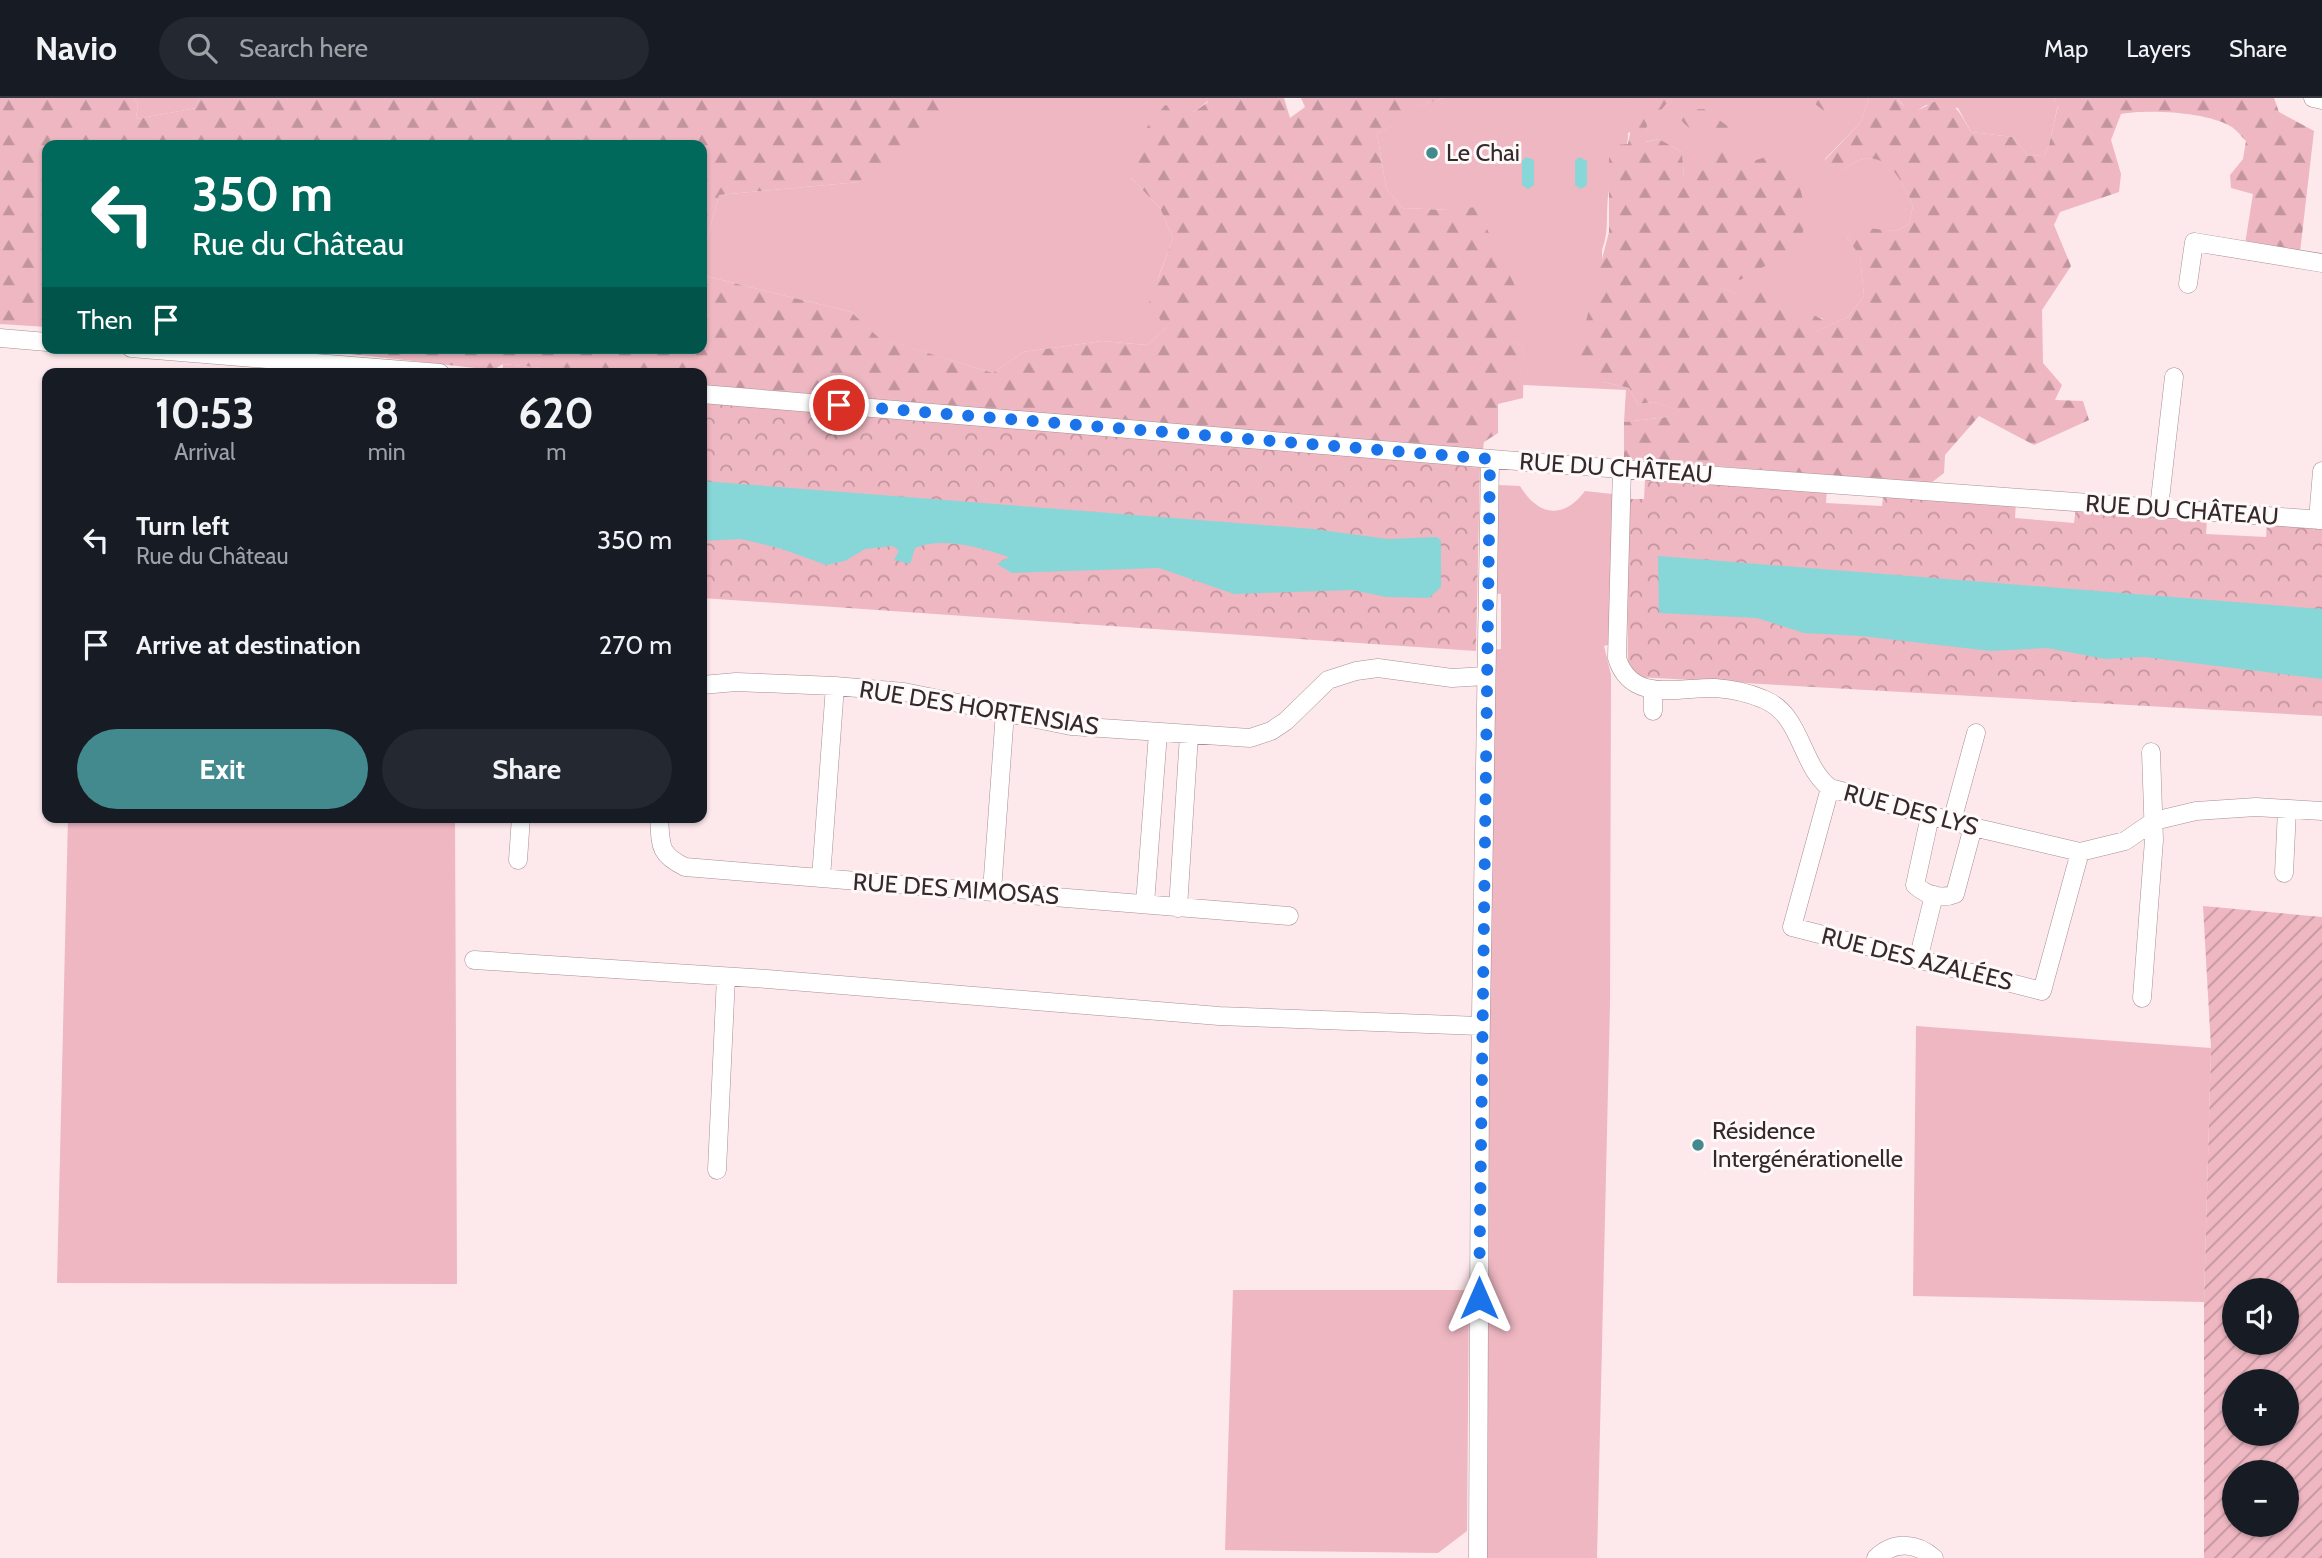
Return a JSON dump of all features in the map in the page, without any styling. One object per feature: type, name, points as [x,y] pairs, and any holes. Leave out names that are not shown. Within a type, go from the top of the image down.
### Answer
[{"type":"street","points":[[2313,98],[2322,100]]},
{"type":"street","points":[[2188,284],[2194,242],[2322,263]]},
{"type":"street","points":[[0,338],[42,342]]},
{"type":"street","points":[[205,354],[378,368]]},
{"type":"street","points":[[2159,508],[2174,377]]},
{"type":"street","name":"RUE DU CHÂTEAU","points":[[707,394],[1490,459],[2320,520]]},
{"type":"street","points":[[1478,1558],[1480,1026],[1490,459]]},
{"type":"street","points":[[1622,467],[1618,658],[1625,676],[1653,691],[1653,711]]},
{"type":"street","points":[[2320,520],[2322,471]]},
{"type":"street","name":"RUE DES HORTENSIAS","points":[[707,685],[736,682],[904,692],[1071,726],[1250,738],[1271,731],[1294,714],[1312,692],[1328,680],[1356,671],[1378,668],[1452,678],[1485,676]]},
{"type":"street","points":[[821,878],[835,686]]},
{"type":"street","name":"RUE DES LYS","points":[[1653,691],[1718,688],[1766,700],[1785,715],[1796,731],[1812,770],[1830,788],[1930,816],[2080,852],[2125,841],[2154,821],[2196,811],[2256,807],[2322,811]]},
{"type":"street","points":[[992,891],[1005,712]]},
{"type":"street","points":[[1145,904],[1158,733]]},
{"type":"street","points":[[1952,821],[1976,733]]},
{"type":"street","points":[[1178,908],[1189,736]]},
{"type":"street","points":[[2142,998],[2154,821],[2151,752]]},
{"type":"street","name":"RUE DES AZALÉES","points":[[1830,788],[1792,927],[1918,960],[2042,991],[2080,852]]},
{"type":"street","points":[[2284,873],[2287,810]]},
{"type":"street","points":[[1930,816],[1915,885],[1923,892],[1945,898],[1955,894],[1973,827]]},
{"type":"street","points":[[518,860],[521,823]]},
{"type":"street","name":"RUE DES MIMOSAS","points":[[659,823],[661,846],[665,855],[685,867],[1289,916]]},
{"type":"street","points":[[1918,960],[1934,895]]},
{"type":"street","points":[[474,960],[726,976],[1219,1016],[1480,1026]]},
{"type":"street","points":[[717,1170],[726,976]]},
{"type":"street","points":[[1876,1558],[1895,1546],[1908,1545],[1922,1548],[1934,1558]]},
{"type":"green space","points":[[0,98],[134,98],[138,103],[136,119],[196,108],[199,98],[958,98],[908,154],[859,182],[719,195],[707,239],[707,140],[42,140],[42,327],[0,324]]},
{"type":"green space","points":[[134,98],[199,98],[196,108],[136,119],[138,103]]},
{"type":"green space","points":[[958,98],[1206,98],[1208,101],[1194,112],[1178,110],[1130,177],[1160,208],[1173,238],[1158,278],[1166,328],[1147,345],[1102,341],[1023,352],[993,373],[878,338],[851,312],[707,276],[707,239],[719,195],[859,182]]},
{"type":"green space","points":[[1206,98],[1284,98],[1290,118],[1305,107],[1301,98],[1443,98],[1410,110],[1411,118],[1377,133],[1386,188],[1402,208],[1449,210],[1476,207],[1526,308],[1522,329],[1509,338],[1524,347],[1523,398],[1498,404],[1498,433],[1484,442],[1480,468],[707,386],[707,368],[542,368],[503,364],[496,368],[475,368],[350,354],[707,354],[707,276],[851,312],[879,338],[993,373],[1023,352],[1102,341],[1147,345],[1166,328],[1149,303],[1173,238],[1160,208],[1130,177],[1127,152],[1165,105],[1194,112],[1208,102]]},
{"type":"green space","points":[[1443,98],[1869,98],[1861,122],[1825,159],[1830,173],[1870,158],[1887,165],[1900,180],[1913,206],[1909,224],[1896,231],[1858,228],[1847,238],[1860,255],[1864,296],[1848,317],[1815,332],[1823,319],[1735,294],[1716,285],[1727,272],[1747,163],[1684,179],[1682,152],[1659,139],[1645,142],[1647,125],[1628,133],[1626,148],[1609,190],[1606,235],[1602,250],[1603,382],[1629,388],[1638,404],[1654,402],[1681,411],[1667,417],[1624,422],[1626,390],[1522,385],[1524,347],[1508,338],[1449,210],[1402,208],[1386,188],[1377,133],[1410,118],[1409,110]]},
{"type":"green space","points":[[1623,98],[1671,98],[1662,109],[1645,114]]},
{"type":"green space","points":[[1795,98],[1852,98],[1839,113],[1827,113],[1811,101]]},
{"type":"green space","points":[[1869,98],[1897,98],[1912,111],[1941,99],[1956,108],[1971,132],[2013,137],[2028,156],[2044,155],[2049,145],[2058,106],[2054,98],[2274,98],[2279,112],[2314,131],[2300,252],[2245,244],[2253,194],[2231,188],[2230,175],[2243,159],[2246,141],[2234,129],[2220,121],[2192,115],[2161,112],[2121,114],[2111,140],[2121,174],[2119,192],[2060,212],[2054,225],[2071,266],[2042,310],[2043,363],[2062,385],[2055,400],[2083,401],[2089,420],[2034,445],[1979,416],[1945,455],[1944,473],[1931,483],[1624,459],[1624,422],[1667,417],[1680,411],[1654,402],[1638,404],[1629,388],[1603,382],[1574,368],[1609,232],[1609,158],[1617,145],[1628,144],[1633,118],[1643,117],[1647,125],[1646,142],[1659,139],[1682,152],[1684,178],[1691,168],[1723,150],[1739,154],[1747,163],[1769,156],[1796,173],[1805,218],[1796,248],[1788,257],[1775,251],[1772,262],[1740,280],[1727,273],[1717,285],[1735,294],[1762,287],[1823,320],[1817,331],[1848,317],[1864,296],[1860,256],[1847,238],[1858,227],[1896,231],[1909,224],[1913,206],[1900,180],[1887,165],[1879,160],[1860,160],[1830,174],[1825,160],[1861,122]]},
{"type":"green space","points":[[1897,98],[2054,98],[2058,105],[2049,145],[2044,155],[2028,156],[2013,137],[1971,132],[1958,108],[1926,105],[1915,112],[1908,111]]},
{"type":"green space","points":[[1704,109],[1729,127],[1715,134],[1701,134],[1688,127],[1678,116],[1687,110]]},
{"type":"green space","points":[[503,364],[542,368],[503,368]]},
{"type":"green space","points":[[707,386],[1480,468],[1476,651],[707,598]]},
{"type":"green space","points":[[1645,479],[1827,487],[1826,503],[1882,506],[1884,490],[2016,502],[2015,518],[2074,523],[2076,507],[2207,519],[2206,534],[2266,537],[2267,523],[2322,527],[2322,716],[1638,677],[1628,669],[1626,499],[1644,499]]},
{"type":"green space","points":[[1498,485],[1520,486],[1535,504],[1551,511],[1568,507],[1585,491],[1612,494],[1611,644],[1604,646],[1611,675],[1610,1004],[1597,1558],[1485,1558],[1491,650],[1501,649],[1501,594],[1493,593]]},
{"type":"green space","points":[[68,823],[455,823],[457,1284],[57,1283]]},
{"type":"green space","points":[[2203,906],[2322,917],[2322,1558],[2204,1558],[2204,1302],[2211,1048]]},
{"type":"green space","points":[[1916,1026],[2211,1048],[2204,1302],[1913,1296]]},
{"type":"green space","points":[[1233,1290],[1469,1290],[1467,1531],[1438,1553],[1225,1550]]},
{"type":"water","points":[[1526,157],[1534,160],[1534,185],[1528,189],[1522,185],[1522,161]]},
{"type":"water","points":[[1579,157],[1587,161],[1587,185],[1581,189],[1575,185],[1575,161]]},
{"type":"water","points":[[707,481],[1313,529],[1388,539],[1437,537],[1441,541],[1441,587],[1429,598],[1386,597],[1353,590],[1234,594],[1159,568],[1012,573],[997,564],[1009,557],[949,543],[915,548],[910,564],[894,560],[899,551],[893,546],[865,549],[845,561],[826,565],[782,549],[741,539],[707,541]]},
{"type":"water","points":[[1658,556],[2322,609],[2322,679],[2144,657],[2105,659],[2047,648],[1991,651],[1861,636],[1804,633],[1757,618],[1659,613]]},
{"type":"place","name":"Le Chai","points":[[1432,153]]},
{"type":"place","name":"Résidence Intergénérationelle","points":[[1698,1145]]},
{"type":"route","points":[[839,405],[1490,459],[1480,1052],[1479,1298]]}]
